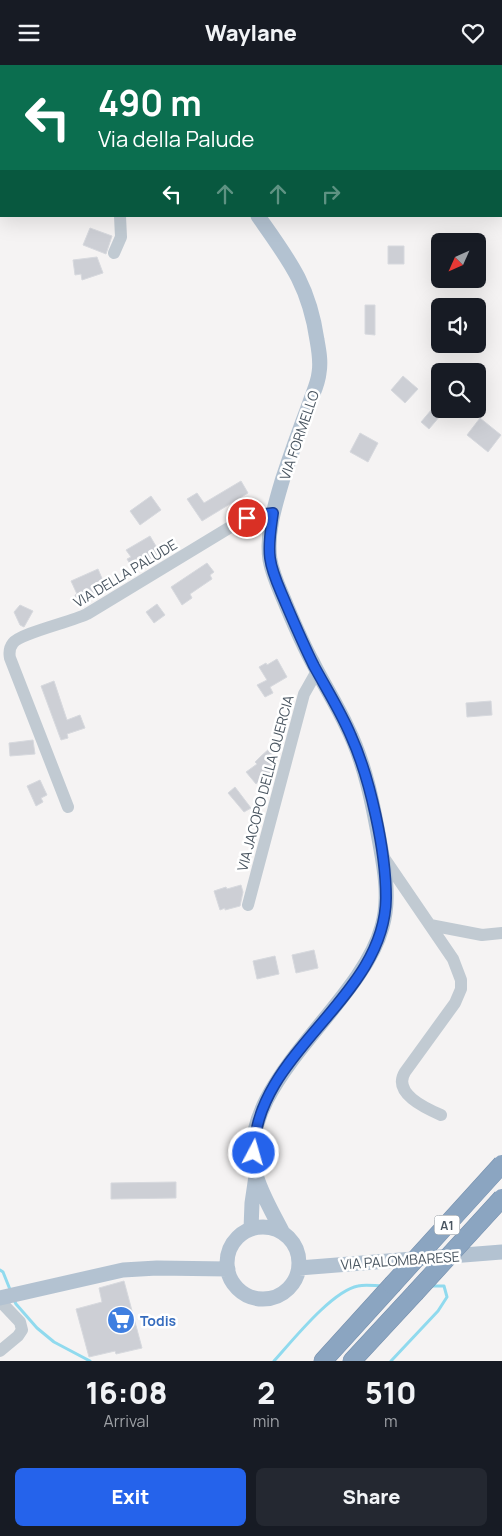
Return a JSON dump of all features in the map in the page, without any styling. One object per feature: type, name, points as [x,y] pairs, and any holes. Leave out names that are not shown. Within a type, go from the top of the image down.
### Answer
[{"type":"highway","name":"A1","points":[[323,1361],[502,1164]]},
{"type":"highway","name":"A1","points":[[352,1361],[502,1198]]},
{"type":"main road","name":"VIA FORMELLO","points":[[256,1176],[255,1136],[266,1097],[280,1075],[354,981],[380,935],[386,904],[386,884],[382,853],[374,813],[358,753],[343,718],[316,671],[274,574],[269,546],[273,513],[284,474],[318,379],[320,363],[314,322],[302,282],[291,262],[259,217]]},
{"type":"main road","points":[[251,1229],[256,1176]]},
{"type":"main road","points":[[256,1176],[283,1233],[294,1245],[299,1260],[298,1268],[295,1279],[289,1288],[280,1295],[264,1298],[247,1295],[238,1289],[231,1279],[228,1269],[227,1261],[232,1245],[251,1229],[268,1227],[283,1233]]},
{"type":"main road","name":"VIA PALOMBARESE","points":[[298,1268],[502,1253]]},
{"type":"main road","points":[[2,1299],[123,1270],[157,1268],[228,1269]]},
{"type":"street","points":[[114,253],[120,239],[120,217]]},
{"type":"street","name":"VIA DELLA PALUDE","points":[[68,807],[10,658],[12,643],[21,637],[87,614],[242,520],[273,513]]},
{"type":"street","name":"VIA JACOPO DELLA QUERCIA","points":[[248,905],[304,694],[316,671]]},
{"type":"street","points":[[382,853],[457,967],[461,977],[461,989],[455,1003],[404,1075],[401,1084],[414,1100],[441,1115]]},
{"type":"street","points":[[430,925],[482,935],[502,933]]},
{"type":"street","points":[[0,1351],[20,1334],[22,1327],[2,1299]]},
{"type":"building","points":[[90,228],[112,236],[106,254],[83,245]]},
{"type":"building","points":[[388,246],[404,246],[404,264],[388,264]]},
{"type":"building","points":[[97,257],[103,273],[82,280],[81,274],[75,275],[73,260]]},
{"type":"building","points":[[365,305],[375,305],[375,335],[365,334]]},
{"type":"building","points":[[403,376],[418,389],[405,403],[391,390]]},
{"type":"building","points":[[431,410],[431,418],[438,418],[429,429],[421,422]]},
{"type":"building","points":[[480,418],[501,435],[488,452],[467,435]]},
{"type":"building","points":[[360,433],[378,443],[368,462],[350,452]]},
{"type":"building","points":[[241,481],[248,493],[202,521],[187,499],[197,493],[204,503]]},
{"type":"building","points":[[151,496],[161,510],[140,525],[130,511]]},
{"type":"building","points":[[150,536],[160,553],[133,569],[127,559],[131,557],[126,550]]},
{"type":"building","points":[[207,563],[214,572],[210,575],[212,579],[190,594],[192,598],[182,605],[171,587]]},
{"type":"building","points":[[98,569],[104,583],[94,588],[97,594],[78,603],[75,595],[77,594],[71,581]]},
{"type":"building","points":[[157,604],[165,615],[154,623],[146,612]]},
{"type":"building","points":[[20,605],[33,611],[24,627],[20,625],[14,612]]},
{"type":"building","points":[[277,659],[287,677],[270,687],[273,693],[265,697],[257,685],[267,680],[259,667]]},
{"type":"building","points":[[54,681],[67,720],[80,715],[85,728],[67,734],[68,738],[61,740],[41,686]]},
{"type":"building","points":[[491,701],[492,715],[467,717],[466,703]]},
{"type":"building","points":[[33,740],[35,754],[10,756],[9,743]]},
{"type":"building","points":[[270,748],[278,758],[274,763],[277,766],[256,784],[246,772],[257,764],[255,762]]},
{"type":"building","points":[[40,780],[47,795],[41,798],[43,802],[36,806],[27,786]]},
{"type":"building","points":[[235,787],[251,808],[244,812],[228,793]]},
{"type":"building","points":[[241,885],[243,892],[240,906],[220,910],[214,891]]},
{"type":"building","points":[[314,950],[318,968],[296,973],[292,955]]},
{"type":"building","points":[[275,956],[279,974],[257,979],[253,961]]},
{"type":"building","points":[[176,1182],[176,1198],[111,1199],[111,1183]]},
{"type":"building","points":[[124,1281],[142,1348],[116,1354],[115,1351],[89,1357],[76,1309],[102,1302],[99,1288]]},
{"type":"waterway","points":[[0,1270],[3,1272],[11,1292]]},
{"type":"waterway","points":[[274,1361],[313,1317],[337,1297],[358,1286],[382,1286]]},
{"type":"waterway","points":[[391,1361],[438,1311],[447,1297],[444,1286],[431,1286]]},
{"type":"waterway","points":[[14,1300],[37,1328],[54,1342],[90,1361]]},
{"type":"place","name":"Todis","points":[[121,1320]]},
{"type":"route","points":[[247,518],[273,513],[269,546],[274,574],[310,659],[343,718],[358,753],[376,821],[386,890],[384,920],[374,948],[354,981],[284,1069],[266,1097],[257,1124],[254,1153]]}]
